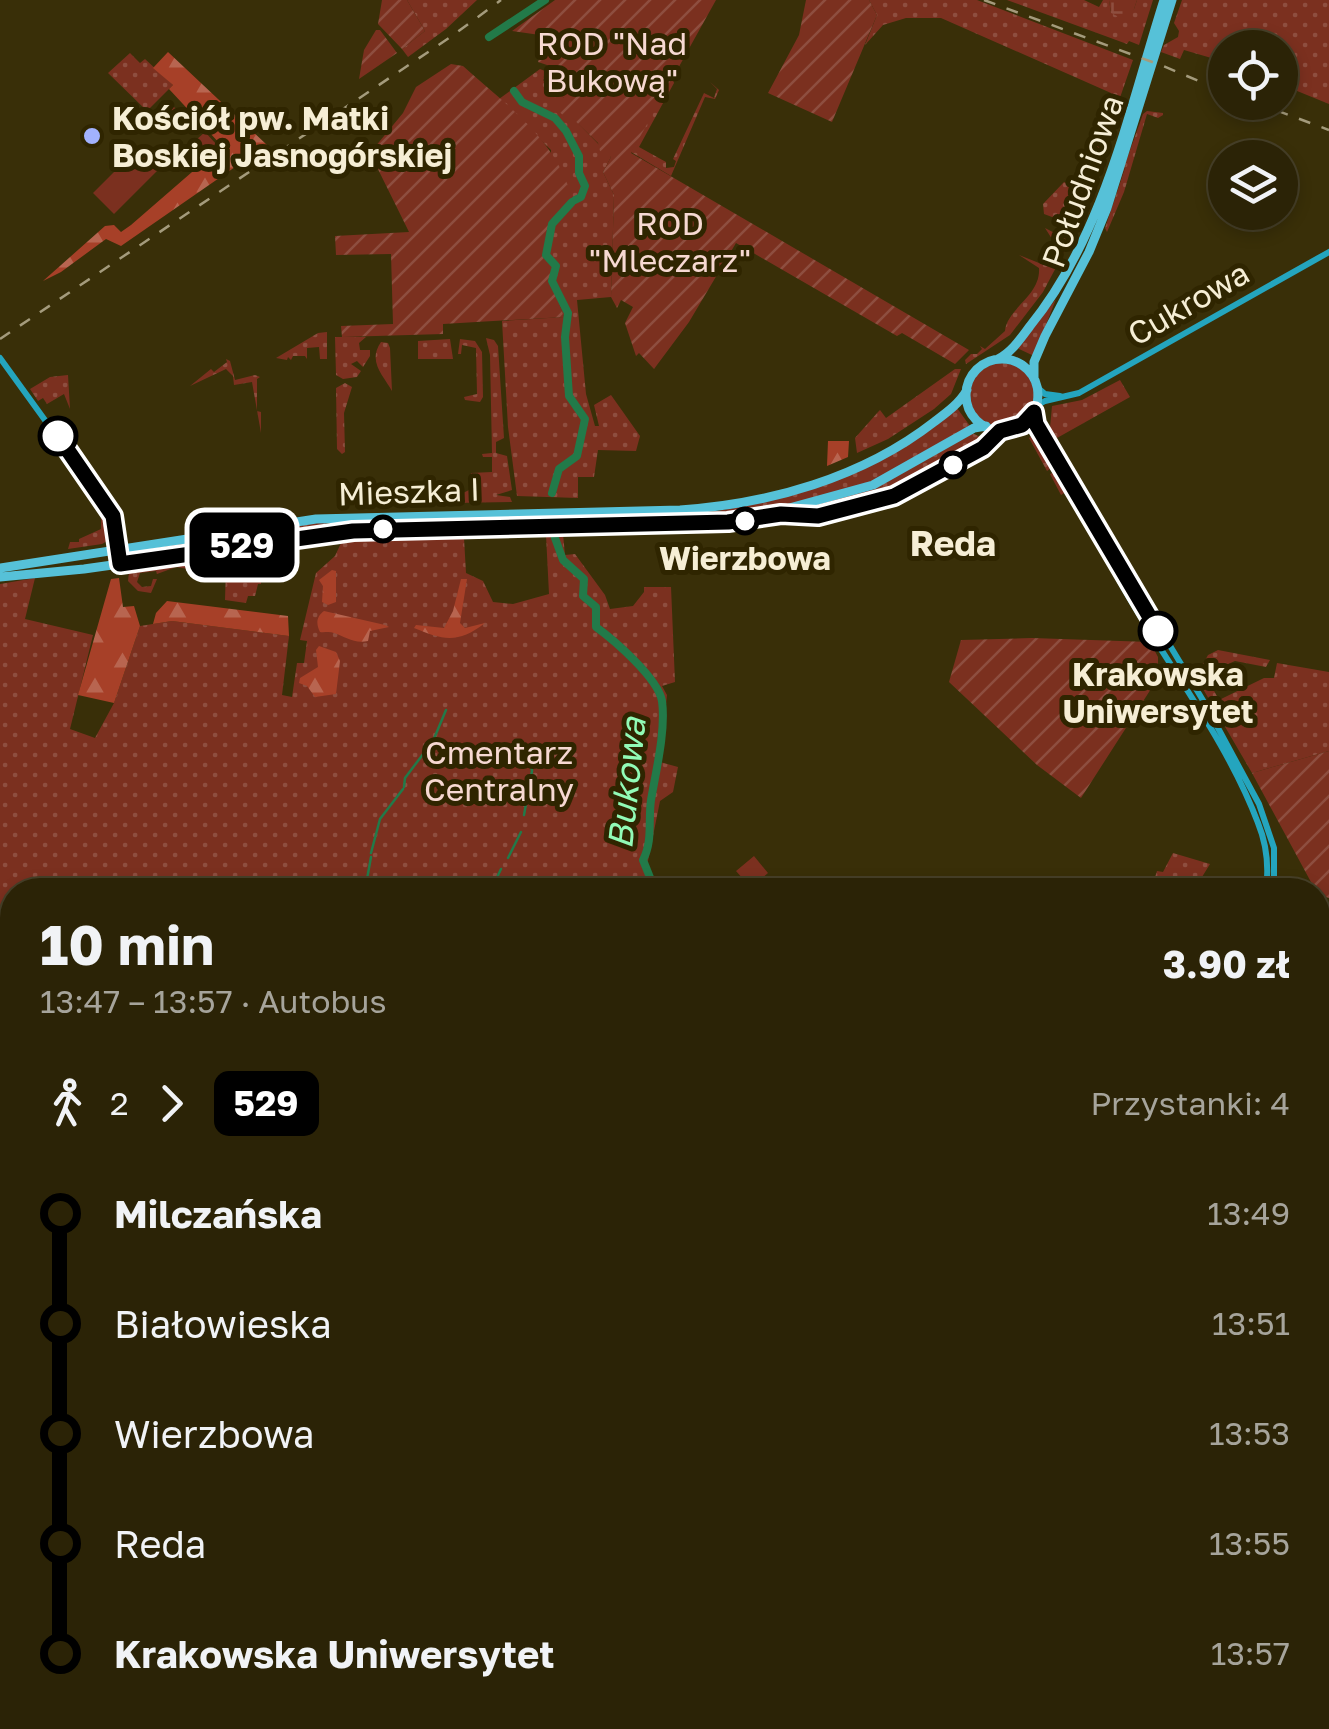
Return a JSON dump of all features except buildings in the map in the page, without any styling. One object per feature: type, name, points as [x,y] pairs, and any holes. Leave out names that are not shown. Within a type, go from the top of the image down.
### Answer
[{"type":"main road","name":"Południowa","points":[[998,359],[1008,353],[1052,300],[1082,244],[1101,198],[1164,0]]},
{"type":"main road","name":"Południowa","points":[[1034,377],[1045,336],[1107,208],[1172,0]]},
{"type":"main road","name":"Cukrowa","points":[[1035,409],[1047,400],[1071,396],[1329,252]]},
{"type":"main road","points":[[0,358],[104,501],[116,524],[123,563]]},
{"type":"main road","points":[[1266,878],[1266,850],[1255,814],[1182,674],[1140,615],[1046,448],[1029,428],[1002,430],[986,426],[970,410],[966,390],[977,369],[998,359],[1019,362],[1034,377],[1038,388],[1036,424],[1265,816],[1274,854],[1274,878]]},
{"type":"main road","points":[[1038,388],[1047,394],[1071,396]]},
{"type":"main road","name":"Mieszka I","points":[[0,568],[331,518],[702,508],[790,493],[857,466],[914,436],[957,404],[966,390]]},
{"type":"main road","points":[[1018,427],[1035,409]]},
{"type":"main road","name":"Mieszka I","points":[[0,577],[353,531],[754,519],[846,494],[888,478],[972,429],[986,426]]},
{"type":"green space","points":[[382,0],[407,0],[425,31],[402,49],[378,24]]},
{"type":"green space","points":[[407,0],[477,0],[408,57],[402,49],[425,31]]},
{"type":"green space","points":[[555,0],[716,0],[631,153],[969,350],[955,364],[902,333],[897,336],[736,243],[689,322],[654,369],[639,353],[636,356],[625,323],[633,307],[621,300],[617,308],[611,297],[614,195],[603,172],[611,157],[600,151],[598,143],[567,113],[564,116],[556,109],[564,98],[543,79],[547,65],[538,62],[547,36],[512,31]]},
{"type":"green space","points":[[806,0],[869,0],[877,15],[832,122],[768,93],[799,35]]},
{"type":"green space","points":[[869,0],[977,0],[1133,60],[1077,222],[1071,224],[1044,214],[1043,204],[1064,182],[1076,187],[1111,93],[941,18],[906,18],[883,25],[865,45],[877,15]]},
{"type":"green space","points":[[1007,0],[1084,0],[1099,7],[1103,0],[1109,0],[1111,13],[1134,9],[1137,0],[1153,0],[1139,45]]},
{"type":"green space","points":[[1109,0],[1137,0],[1134,9],[1121,18],[1111,13]]},
{"type":"green space","points":[[1182,0],[1329,0],[1329,104],[1298,91],[1298,30],[1208,30],[1208,57],[1184,50],[1180,59],[1161,52],[1164,45],[1178,37],[1174,23]]},
{"type":"green space","points":[[376,30],[397,53],[359,79],[364,50]]},
{"type":"green space","points":[[168,52],[267,145],[121,246],[106,239],[43,281],[105,226],[114,225],[121,232],[131,225],[222,146],[169,89],[173,85],[153,68]]},
{"type":"green space","points":[[130,53],[140,63],[145,59],[173,85],[147,111],[108,73]]},
{"type":"green space","points":[[451,64],[463,66],[529,126],[556,160],[565,179],[572,200],[545,236],[552,286],[564,317],[443,324],[443,334],[342,337],[341,326],[393,324],[391,254],[336,255],[335,236],[409,232],[370,153],[403,113],[416,87]]},
{"type":"green space","points":[[540,69],[545,71],[543,80],[564,98],[567,112],[611,157],[603,172],[614,195],[611,297],[577,300],[586,394],[595,426],[599,426],[594,405],[611,395],[640,436],[636,451],[598,450],[594,477],[578,477],[578,498],[517,496],[508,427],[502,321],[564,317],[551,284],[544,249],[544,235],[552,220],[551,150],[499,99]]},
{"type":"green space","points":[[672,76],[674,83],[639,147],[666,162],[666,168],[674,167],[673,159],[704,93],[714,98],[717,89],[710,82],[719,90],[715,99],[705,97],[671,176],[631,152]]},
{"type":"green space","points":[[172,105],[185,118],[169,134],[156,121]]},
{"type":"green space","points":[[1147,111],[1163,115],[1158,118],[1147,114],[1124,192],[1107,232],[1105,228],[1127,162],[1103,225],[1143,114]]},
{"type":"green space","points":[[205,132],[217,145],[191,169],[179,155]]},
{"type":"green space","points":[[137,149],[158,170],[114,214],[93,193]]},
{"type":"green space","points":[[1045,228],[1070,241],[1043,292],[1010,335],[966,364],[971,354],[982,349],[980,346],[985,349],[1005,331],[1011,315],[1035,286],[1039,268],[1019,255],[1044,265],[1043,259],[1048,257],[1054,242]]},
{"type":"green space","points":[[1056,299],[1034,356],[1017,348]]},
{"type":"green space","points":[[327,332],[327,359],[320,359],[319,347],[307,348],[307,359],[276,358],[318,333]]},
{"type":"green space","points":[[335,337],[366,337],[359,343],[360,350],[370,350],[370,356],[363,367],[357,361],[351,364],[361,371],[357,377],[343,379],[336,375]]},
{"type":"green space","points":[[486,338],[498,346],[504,438],[496,442],[496,453],[507,456],[512,490],[496,495],[510,497],[512,502],[339,505],[339,488],[343,484],[347,484],[352,496],[459,495],[469,490],[471,473],[492,472],[492,457],[482,454],[492,453],[490,355]]},
{"type":"green space","points":[[450,339],[453,359],[418,359],[418,341]]},
{"type":"green space","points":[[460,339],[475,341],[482,352],[480,402],[464,397],[477,394],[476,348],[462,345],[458,354]]},
{"type":"green space","points":[[381,342],[388,343],[390,348],[392,391],[376,362]]},
{"type":"green space","points":[[226,359],[235,380],[260,377],[257,410],[252,382],[234,385],[233,376],[226,369],[190,386],[211,369],[214,372]]},
{"type":"green space","points":[[1002,363],[1024,373],[1034,395],[1024,417],[1002,427],[980,417],[970,395],[980,373]]},
{"type":"green space","points":[[955,369],[961,369],[951,394],[934,409],[888,439],[857,453],[855,438],[880,410],[886,418]]},
{"type":"green space","points":[[68,375],[70,409],[64,394],[47,404],[43,398],[38,401],[30,389],[50,377]]},
{"type":"green space","points":[[1120,380],[1130,397],[1057,438],[1050,428],[1052,406],[1082,400]]},
{"type":"green space","points":[[345,383],[352,387],[344,413],[342,454],[337,449],[336,388]]},
{"type":"green space","points":[[957,408],[970,426],[886,477],[762,514],[719,519],[707,516],[832,481]]},
{"type":"green space","points":[[972,433],[985,439],[978,447],[899,491],[856,505],[817,506],[808,515],[791,513],[877,486]]},
{"type":"green space","points":[[1033,435],[1053,467],[1047,471],[1029,438]]},
{"type":"green space","points":[[828,441],[849,441],[848,457],[827,466]]},
{"type":"green space","points":[[1055,471],[1066,492],[1061,495],[1050,474]]},
{"type":"green space","points":[[89,489],[106,514],[112,538],[102,544],[68,549],[70,542],[79,542],[101,529],[101,512],[86,492]]},
{"type":"green space","points":[[681,513],[681,520],[353,528],[353,522]]},
{"type":"green space","points":[[326,524],[322,529],[134,558],[130,554],[204,539]]},
{"type":"green space","name":"Cmentarz Centralny","points":[[563,534],[565,555],[575,554],[605,595],[610,609],[633,606],[644,587],[671,587],[675,682],[662,686],[667,695],[660,762],[678,767],[673,792],[660,801],[647,878],[0,878],[0,584],[35,578],[25,619],[93,635],[70,729],[95,738],[114,703],[140,626],[172,621],[289,636],[282,695],[292,697],[297,663],[304,663],[307,641],[300,640],[316,573],[335,556],[341,543],[350,539],[464,538],[466,573],[483,581],[493,602],[513,604],[549,594],[546,535]]},
{"type":"green space","points":[[326,540],[265,548],[327,542],[264,550],[275,553],[188,569],[140,573],[137,582],[142,587],[151,586],[153,579],[157,579],[151,593],[138,591],[128,581],[129,572],[137,567],[131,567],[134,564]]},
{"type":"green space","points":[[261,563],[261,584],[255,596],[248,596],[246,603],[225,600],[226,567]]},
{"type":"green space","points":[[336,571],[336,602],[328,605],[322,602],[323,586],[319,580]]},
{"type":"green space","points":[[119,578],[123,607],[134,606],[140,626],[114,703],[78,695],[111,579]]},
{"type":"green space","points":[[461,579],[467,579],[460,623],[465,628],[485,623],[467,634],[450,638],[414,628],[444,628]]},
{"type":"green space","points":[[167,601],[288,616],[289,636],[172,621],[153,624],[156,613]]},
{"type":"green space","points":[[324,611],[389,627],[370,631],[368,641],[354,641],[332,632],[320,632],[318,621]]},
{"type":"green space","points":[[961,640],[1150,642],[1158,657],[1158,678],[1081,798],[1037,765],[949,682]]},
{"type":"green space","points":[[319,646],[336,652],[340,661],[336,694],[315,697],[307,686],[299,683],[300,678],[318,667]]},
{"type":"green space","points":[[1218,650],[1270,660],[1266,667],[1235,661],[1205,674],[1219,700],[1264,678],[1274,678],[1277,663],[1329,672],[1329,751],[1252,773],[1196,677],[1208,655]]},
{"type":"green space","points":[[1329,751],[1329,878],[1309,878],[1252,773]]},
{"type":"green space","points":[[1173,853],[1210,864],[1201,878],[1155,878],[1157,871],[1163,872]]},
{"type":"green space","points":[[754,856],[768,873],[762,878],[742,878],[736,871]]},
{"type":"waterway","name":"Bukowa","points":[[489,37],[545,0]]},
{"type":"waterway","name":"Bukowa","points":[[514,91],[522,102],[555,118],[566,131],[579,156],[579,173],[585,186],[581,197],[575,200]]},
{"type":"waterway","name":"Bukowa","points":[[552,493],[559,469],[577,456],[585,419],[569,396],[565,337],[568,313],[552,281],[556,266],[546,255],[552,224],[572,202]]},
{"type":"waterway","name":"Bukowa","points":[[555,538],[563,560],[584,579],[583,596],[596,607],[596,627],[644,671],[662,701],[662,737],[643,860],[650,878]]},
{"type":"waterway","points":[[404,787],[405,778],[433,741],[446,710]]},
{"type":"waterway","points":[[524,815],[532,771],[530,756]]},
{"type":"waterway","points":[[371,853],[380,819],[403,789]]},
{"type":"waterway","points":[[508,858],[521,832]]},
{"type":"waterway","points":[[367,878],[371,857]]},
{"type":"waterway","points":[[497,878],[501,869]]},
{"type":"railway","points":[[0,339],[501,0]]},
{"type":"railway","points":[[984,0],[1208,85]]},
{"type":"railway","points":[[1298,118],[1329,130]]},
{"type":"bus line","name":"529","points":[[58,436],[113,516],[120,564],[353,531],[728,522],[781,514],[818,516],[900,493],[983,448],[1000,431],[1022,425],[1034,412],[1036,424],[1158,631]]},
{"type":"place","name":"Kościół pw. Matki Boskiej Jasnogórskiej","points":[[92,136]]},
{"type":"place","name":"Wierzbowa","points":[[745,521]]},
{"type":"place","name":"Krakowska Uniwersytet","points":[[1158,631]]},
{"type":"district","name":"Reda","points":[[953,543]]},
{"type":"park label","name":"ROD \"Nad Bukową\"","points":[[612,62]]},
{"type":"park label","name":"ROD \"Mleczarz\"","points":[[670,242]]}]
